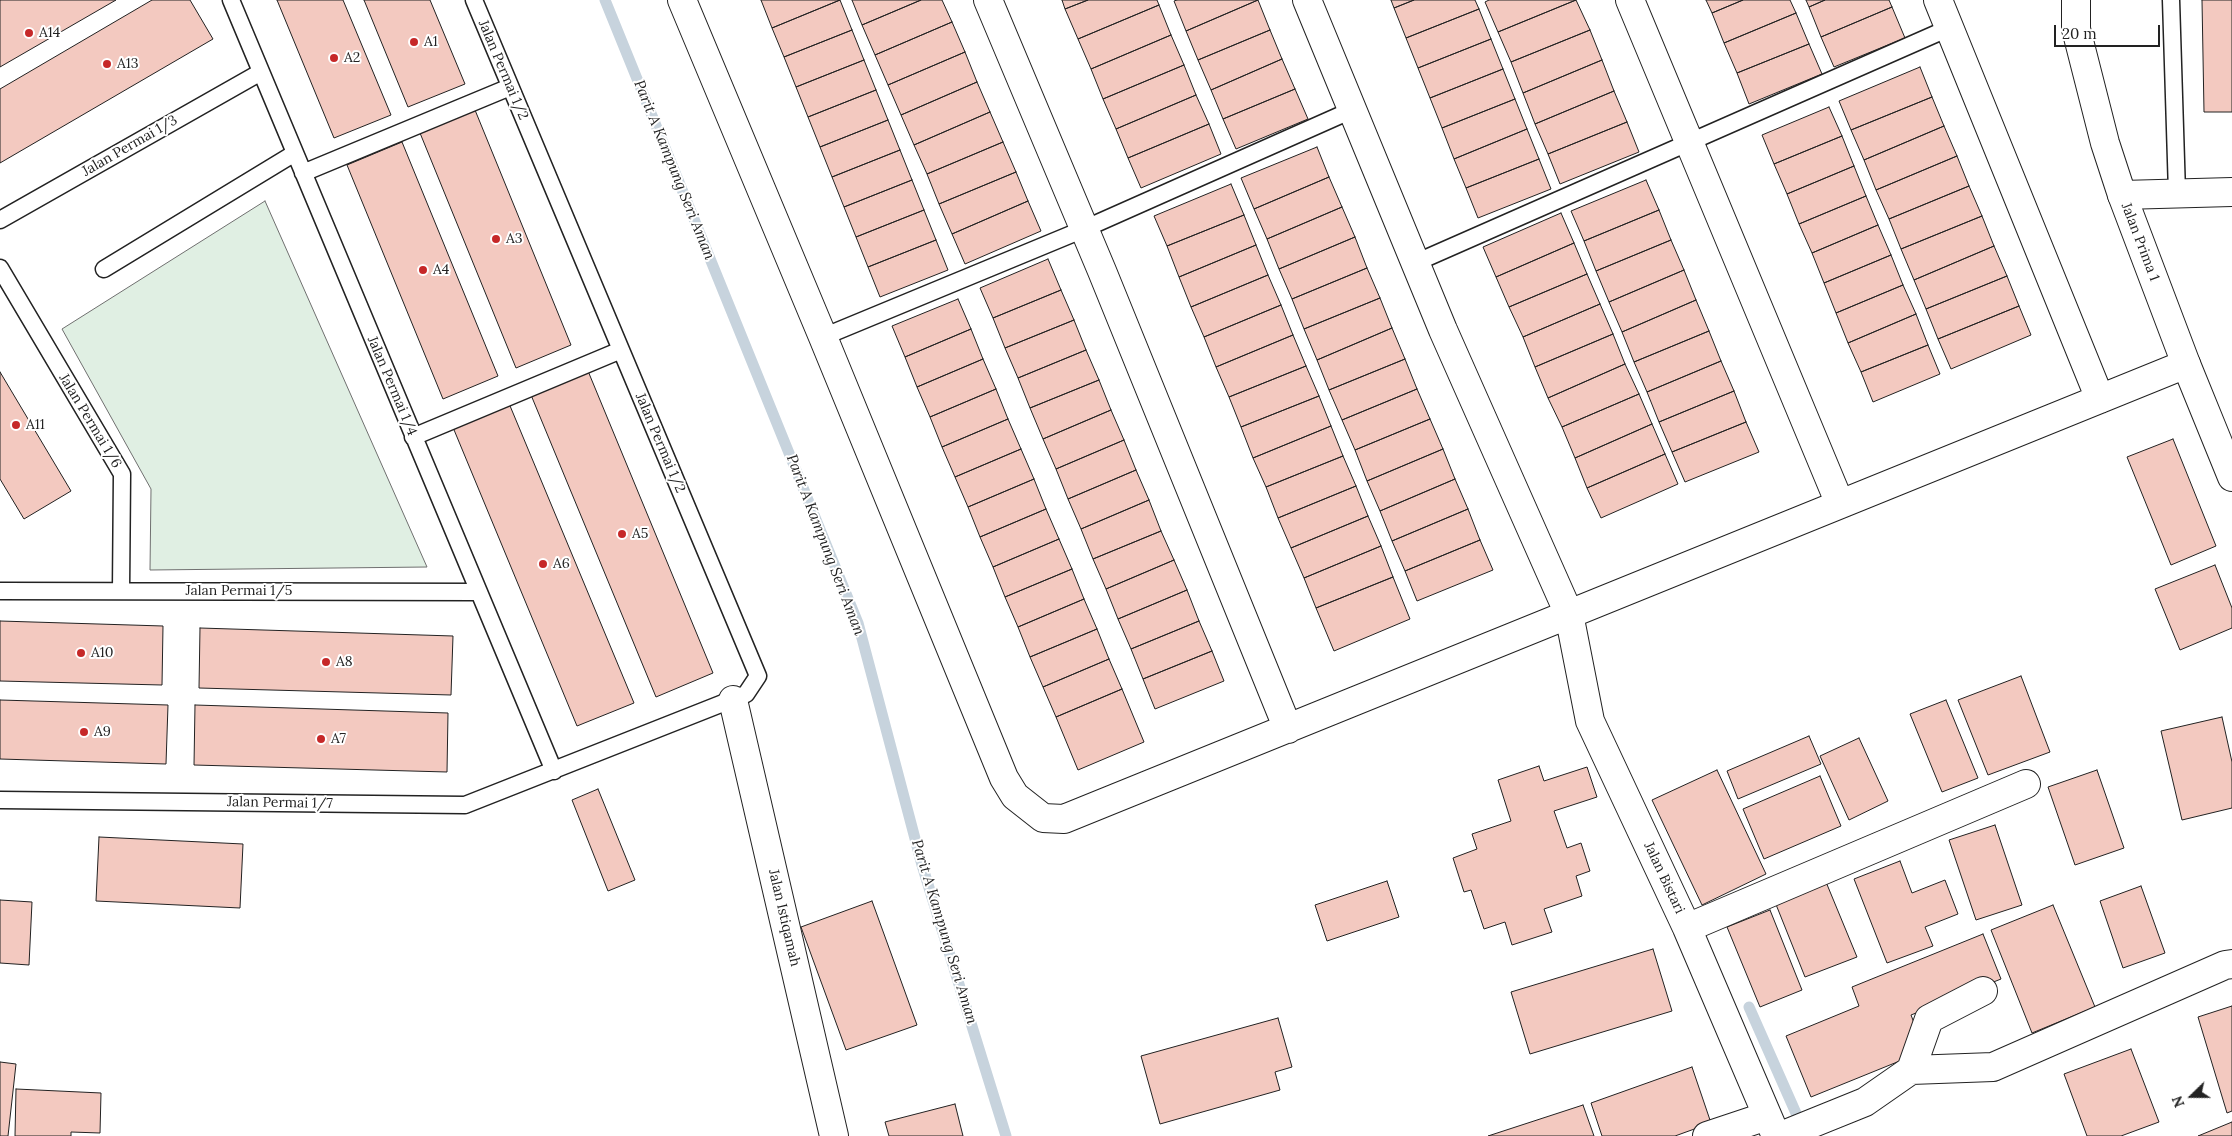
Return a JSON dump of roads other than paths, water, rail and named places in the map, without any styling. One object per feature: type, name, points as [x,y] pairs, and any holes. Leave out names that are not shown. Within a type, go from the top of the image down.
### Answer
[{"type":"street","points":[[682,0],[824,337],[992,751],[1004,778],[1015,796],[1042,818],[1064,819],[2186,364]]},
{"type":"street","points":[[988,0],[1084,229],[1288,729]]},
{"type":"street","name":"Jalan Bistari","points":[[1307,0],[1447,339],[1569,614],[1590,721],[1687,928],[1778,1130]]},
{"type":"street","points":[[1630,0],[1840,504]]},
{"type":"street","points":[[1938,0],[2100,399]]},
{"type":"street","name":"Jalan Prima 1","points":[[2076,0],[2076,29],[2105,143],[2122,195],[2186,364],[2232,477]]},
{"type":"street","points":[[2122,195],[2232,192]]},
{"type":"street","name":"Jalan Istiqamah","points":[[733,700],[834,1136]]},
{"type":"street","points":[[1687,928],[2026,784]]},
{"type":"street","points":[[1707,1136],[1778,1130],[1820,1119],[1865,1102],[1911,1070],[1993,1067],[2225,965],[2232,964]]},
{"type":"street","points":[[1911,1070],[1930,1019],[1983,991]]},
{"type":"lane","name":"Jalan Permai 1/4","points":[[231,0],[554,771]]},
{"type":"lane","name":"Jalan Permai 1/2","points":[[474,0],[758,676],[746,694],[554,771]]},
{"type":"lane","points":[[2171,0],[2178,193]]},
{"type":"lane","points":[[1415,263],[1949,28]]},
{"type":"lane","name":"Jalan Permai 1/3","points":[[0,220],[261,72]]},
{"type":"lane","points":[[303,173],[510,86]]},
{"type":"lane","points":[[824,337],[1084,229],[1352,110]]},
{"type":"lane","points":[[104,269],[295,153]]},
{"type":"lane","name":"Jalan Permai 1/6","points":[[0,268],[122,474],[121,590]]},
{"type":"lane","points":[[414,437],[621,350]]},
{"type":"lane","name":"Jalan Permai 1/5","points":[[0,591],[479,592]]},
{"type":"lane","name":"Jalan Permai 1/7","points":[[0,800],[465,805],[554,771]]},
{"type":"waterway","name":"Parit A Kampung Seri Aman","points":[[605,0],[858,623],[922,865],[1006,1136]]},
{"type":"waterway","points":[[1749,1007],[1803,1129]]},
{"type":"place","name":"A14","points":[[29,33]]},
{"type":"place","name":"A1","points":[[414,42]]},
{"type":"place","name":"A2","points":[[334,58]]},
{"type":"place","name":"A13","points":[[107,64]]},
{"type":"place","name":"A3","points":[[496,239]]},
{"type":"place","name":"A4","points":[[423,270]]},
{"type":"place","name":"A11","points":[[16,425]]},
{"type":"place","name":"A5","points":[[622,534]]},
{"type":"place","name":"A6","points":[[543,564]]},
{"type":"place","name":"A10","points":[[81,653]]},
{"type":"place","name":"A8","points":[[326,662]]},
{"type":"place","name":"A9","points":[[84,732]]},
{"type":"place","name":"A7","points":[[321,739]]}]
